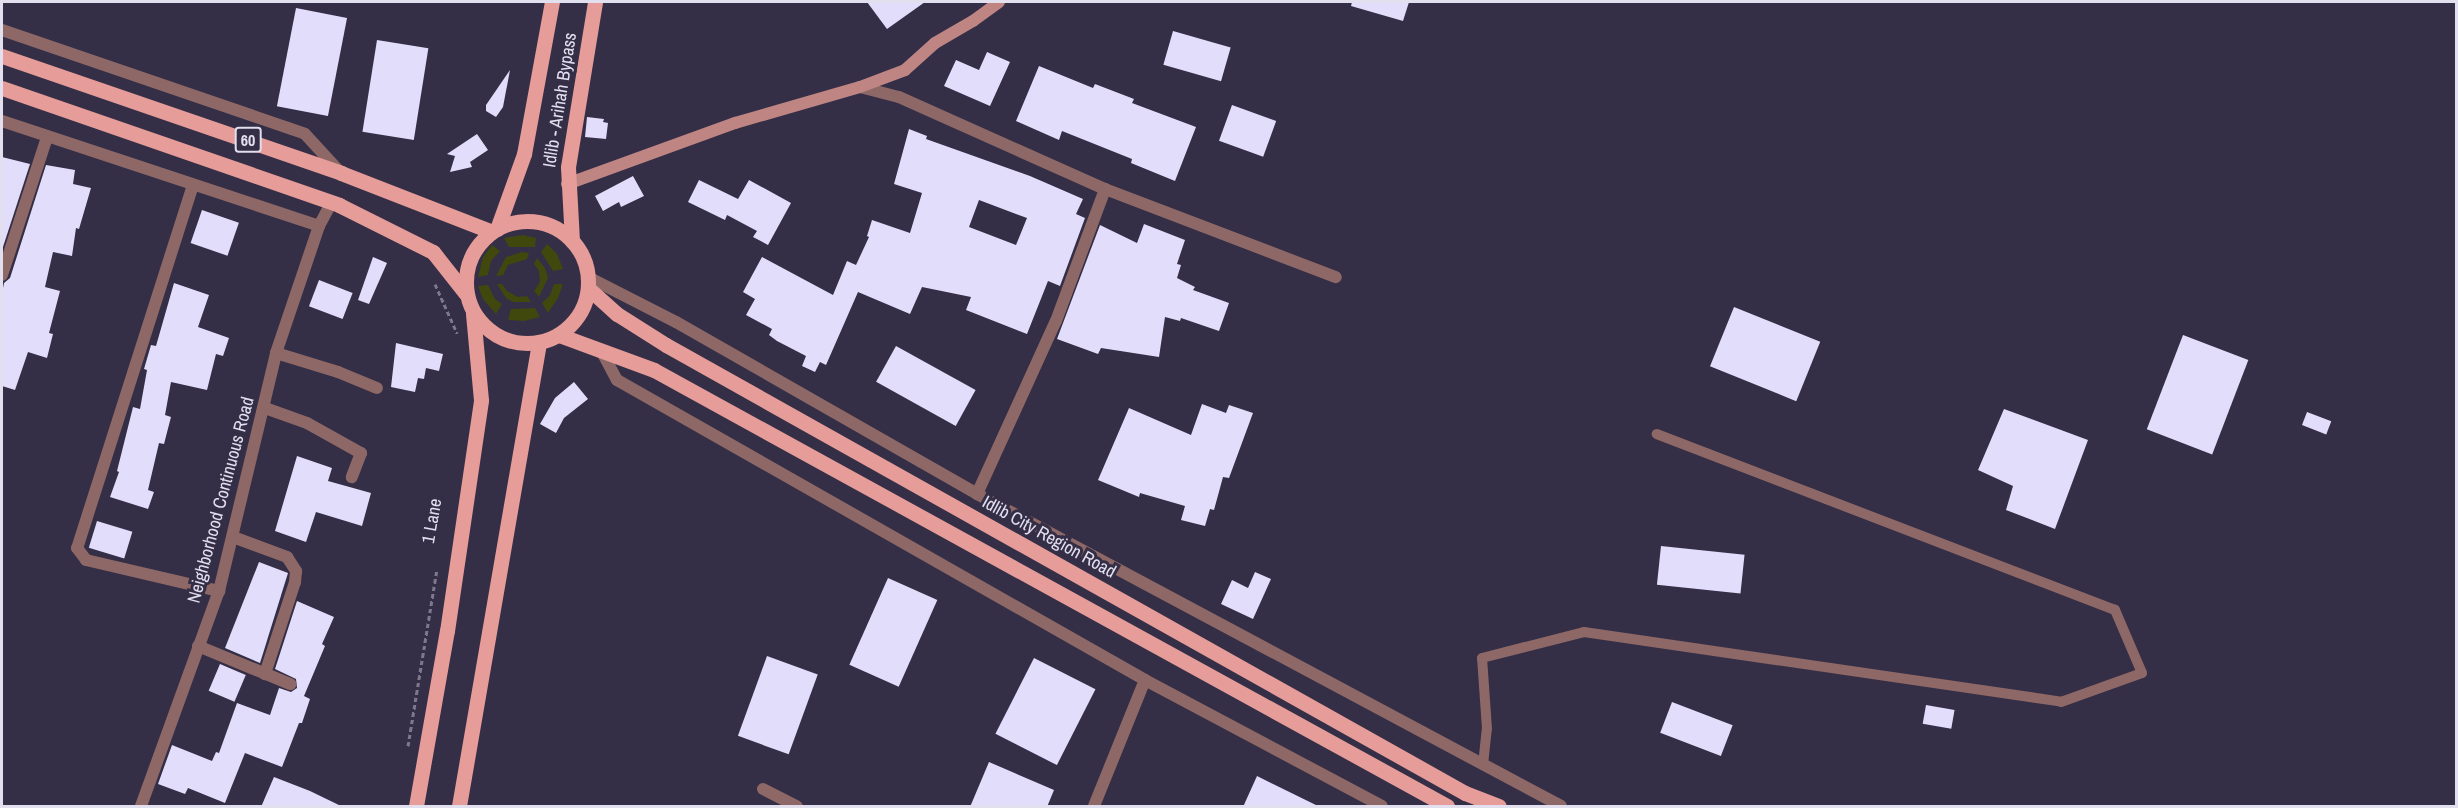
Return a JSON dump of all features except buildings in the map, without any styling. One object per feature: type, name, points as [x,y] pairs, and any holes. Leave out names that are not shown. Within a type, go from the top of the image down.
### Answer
[{"type":"main road","name":"Idlib - Arihah Bypass","points":[[494,230],[524,154],[552,2]]},
{"type":"main road","name":"Idlib - Arihah Bypass","points":[[572,241],[567,184],[568,167],[595,2]]},
{"type":"main road","name":"60","points":[[2,56],[341,172],[494,230]]},
{"type":"main road","name":"60","points":[[2,88],[332,202],[433,252],[466,294]]},
{"type":"main road","points":[[416,807],[447,631],[481,400],[473,313],[466,294],[466,270],[483,239],[494,230],[519,221],[531,221],[553,227],[572,241],[583,258],[588,283],[576,320],[559,335],[539,342],[517,343],[487,330],[473,313]]},
{"type":"main road","name":"Idlib City Region Road","points":[[588,283],[617,314],[666,345],[1455,787],[1499,807]]},
{"type":"main road","points":[[559,335],[654,370],[1448,807]]},
{"type":"main road","points":[[459,807],[539,342]]},
{"type":"street","points":[[567,184],[735,123],[861,87],[905,70],[935,43],[973,21],[999,2]]},
{"type":"street","points":[[2,30],[305,134],[341,172]]},
{"type":"street","points":[[861,87],[899,97],[1105,189],[1336,277]]},
{"type":"street","points":[[2,121],[319,226]]},
{"type":"street","points":[[2,275],[47,137]]},
{"type":"street","points":[[193,185],[77,548],[86,560],[219,591]]},
{"type":"street","points":[[977,494],[1056,321],[1105,189]]},
{"type":"street","name":"Neighborhood Continuous Road","points":[[141,807],[219,591],[276,353],[319,226],[332,202]]},
{"type":"street","points":[[588,283],[676,322],[977,494],[1561,807]]},
{"type":"street","points":[[602,351],[617,380],[1145,680],[1382,807]]},
{"type":"street","points":[[276,353],[338,372],[377,388]]},
{"type":"street","points":[[264,408],[307,423],[361,453],[352,477]]},
{"type":"street","points":[[233,537],[286,557],[296,571],[295,582],[265,674]]},
{"type":"street","points":[[198,646],[290,684]]},
{"type":"street","points":[[1094,807],[1145,680]]},
{"type":"street","points":[[763,789],[797,807]]},
{"type":"lane","points":[[1483,765],[1487,729],[1482,658],[1584,632],[2061,702],[2142,673],[2115,610],[1657,434]]},
{"type":"path","points":[[433,280],[460,340]]},
{"type":"path","name":"1 Lane","points":[[406,755],[438,568]]},
{"type":"green space","points":[[523,235],[536,238],[535,247],[509,247],[504,238]]},
{"type":"green space","points":[[547,244],[557,254],[563,269],[553,271],[541,252]]},
{"type":"green space","points":[[492,245],[500,251],[491,261],[488,275],[478,277],[483,257]]},
{"type":"green space","points":[[522,252],[529,253],[527,259],[508,265],[503,275],[496,276],[506,257]]},
{"type":"green space","points":[[537,258],[545,268],[548,278],[539,297],[534,291],[540,282],[539,271],[534,264]]},
{"type":"green space","points":[[497,284],[502,284],[507,291],[518,297],[527,296],[531,302],[513,302],[506,298]]},
{"type":"green space","points":[[554,284],[563,284],[558,298],[548,313],[542,303],[550,295]]},
{"type":"green space","points":[[488,285],[495,299],[502,304],[496,314],[483,299],[478,286]]},
{"type":"green space","points":[[535,308],[540,317],[524,321],[508,320],[511,309]]}]
